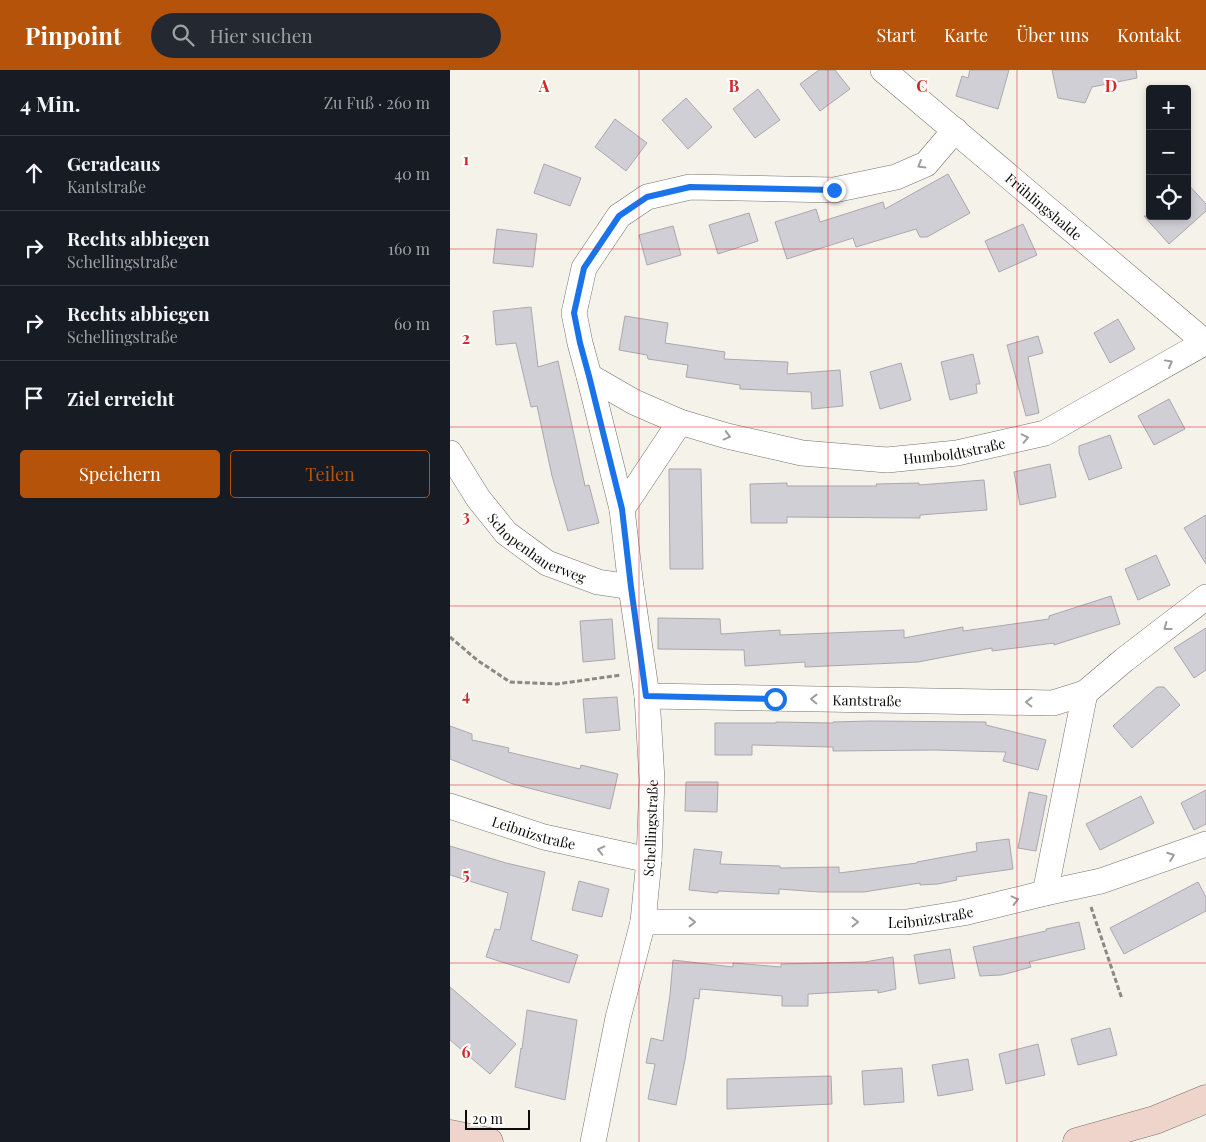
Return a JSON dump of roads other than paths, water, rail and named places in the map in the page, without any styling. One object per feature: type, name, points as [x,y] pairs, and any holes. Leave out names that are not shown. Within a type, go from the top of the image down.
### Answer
[{"type":"main road","points":[[1076,1142],[1155,1120],[1206,1100]]},
{"type":"main road","points":[[450,1134],[489,1142]]},
{"type":"street","name":"Frühlingshalde","points":[[883,70],[1206,342]]},
{"type":"street","name":"Schellingstraße","points":[[593,1142],[618,1018],[643,922],[649,860],[652,780],[646,696],[622,509],[574,313],[584,268],[619,216],[647,197],[690,187],[834,190],[896,177],[926,164],[955,130]]},
{"type":"street","name":"Humboldtstraße","points":[[680,422],[727,436],[802,453],[887,460],[957,453],[1045,433],[1206,342]]},
{"type":"street","points":[[589,376],[634,402],[680,422],[622,509]]},
{"type":"street","name":"Schopenhauerweg","points":[[450,453],[478,498],[506,534],[547,563],[598,582],[631,587]]},
{"type":"street","name":"Kantstraße","points":[[646,696],[1053,703],[1085,693],[1124,660],[1206,597]]},
{"type":"street","points":[[1045,893],[1085,693]]},
{"type":"street","name":"Leibnizstraße","points":[[450,806],[544,837],[649,860]]},
{"type":"street","name":"Leibnizstraße","points":[[643,922],[907,922],[963,913],[1101,881],[1206,844]]}]
